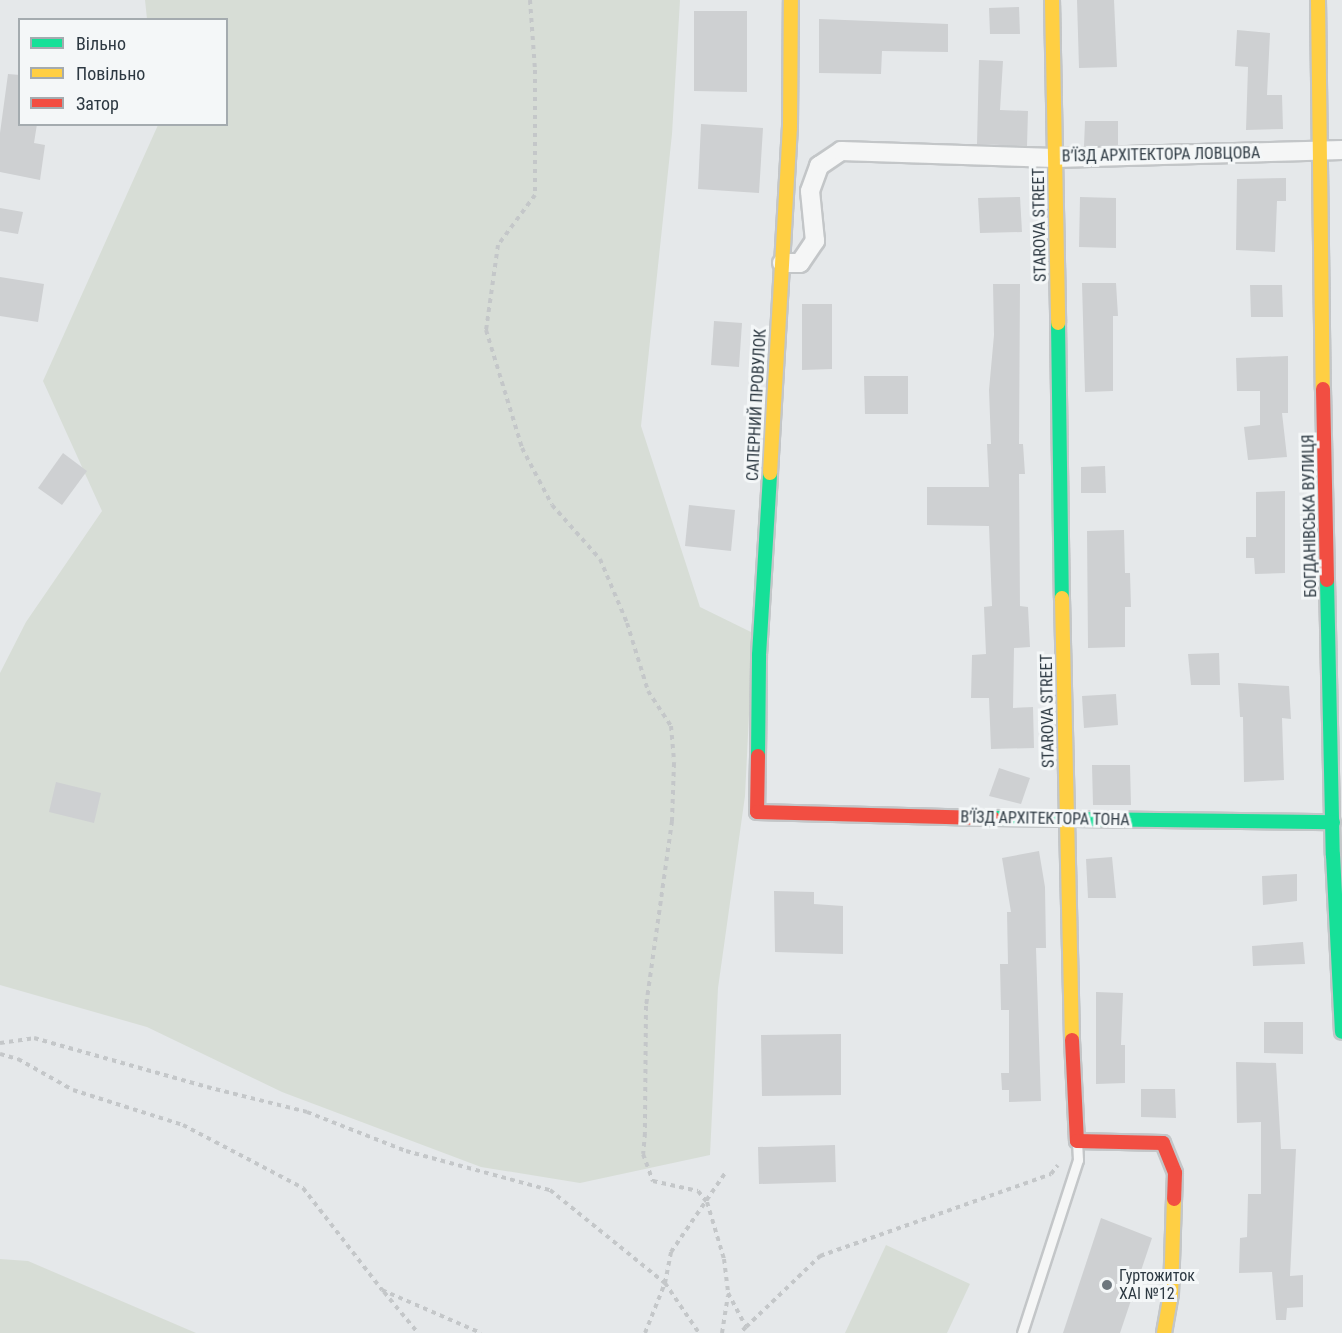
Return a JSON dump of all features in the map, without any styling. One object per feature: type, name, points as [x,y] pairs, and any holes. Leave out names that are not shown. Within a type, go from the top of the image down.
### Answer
[{"type":"street","name":"САПЕРНИЙ ПРОВУЛОК","points":[[757,812],[759,655],[790,128],[791,0]]},
{"type":"street","name":"STAROVA STREET","points":[[1052,0],[1069,978],[1077,1147]]},
{"type":"street","name":"БОГДАНІВСЬКА ВУЛИЦЯ","points":[[1318,0],[1318,151],[1333,822],[1337,855],[1342,1032]]},
{"type":"street","name":"В’ЇЗД АРХІТЕКТОРА ЛОВЦОВА","points":[[782,263],[800,263],[815,241],[810,191],[819,166],[841,152],[1055,158],[1342,150]]},
{"type":"street","name":"В’ЇЗД АРХІТЕКТОРА ТОНА","points":[[757,812],[1066,820],[1333,822]]},
{"type":"street","points":[[1077,1147],[1163,1143],[1171,1158],[1174,1195],[1171,1294],[1164,1333]]},
{"type":"lane","points":[[1022,1333],[1077,1160],[1077,1147]]},
{"type":"path","points":[[531,0],[535,70],[535,195],[498,244],[486,330],[522,448],[552,505],[600,559],[627,623],[648,691],[671,726],[674,763],[672,821],[646,1006],[646,1122],[643,1154],[653,1181],[698,1191],[707,1202],[724,1259],[728,1293],[722,1333]]},
{"type":"path","points":[[0,1043],[34,1038],[207,1087],[308,1112],[406,1151],[550,1190],[665,1283],[699,1333]]},
{"type":"path","points":[[0,1054],[18,1059],[73,1090],[183,1125],[303,1188],[418,1333]]},
{"type":"path","points":[[740,1333],[820,1257],[1051,1174],[1077,1147]]},
{"type":"path","points":[[645,1333],[665,1283],[671,1252],[725,1173]]},
{"type":"path","points":[[382,1290],[481,1333]]},
{"type":"path","points":[[728,1293],[746,1327]]},
{"type":"shaded area","points":[[145,0],[680,0],[672,134],[641,426],[700,607],[753,633],[745,796],[718,988],[710,1155],[580,1183],[481,1167],[282,1092],[147,1027],[0,985],[0,673],[26,622],[102,511],[43,381],[158,126],[228,126],[228,18],[147,18]]},
{"type":"shaded area","points":[[886,1245],[970,1284],[947,1333],[845,1333]]},
{"type":"shaded area","points":[[0,1259],[28,1261],[196,1333],[0,1333]]},
{"type":"building","points":[[1077,0],[1114,0],[1117,67],[1079,68]]},
{"type":"building","points":[[1019,7],[1020,34],[990,34],[989,8]]},
{"type":"building","points":[[694,11],[747,11],[747,92],[694,91]]},
{"type":"building","points":[[819,19],[948,24],[948,52],[882,51],[881,74],[819,73]]},
{"type":"building","points":[[1237,30],[1270,33],[1267,95],[1282,95],[1283,129],[1246,130],[1248,67],[1235,66]]},
{"type":"building","points":[[979,60],[1003,61],[1000,110],[1028,111],[1027,146],[977,144]]},
{"type":"building","points":[[8,74],[18,75],[18,126],[37,126],[34,143],[45,145],[40,180],[0,172],[0,133]]},
{"type":"building","points":[[1085,121],[1118,121],[1118,145],[1084,146]]},
{"type":"building","points":[[701,124],[763,128],[759,193],[698,189]]},
{"type":"building","points":[[1286,178],[1286,201],[1277,201],[1275,252],[1236,250],[1237,179]]},
{"type":"building","points":[[1020,197],[1022,232],[980,233],[978,198]]},
{"type":"building","points":[[1080,197],[1116,198],[1116,248],[1079,247]]},
{"type":"building","points":[[0,208],[23,212],[18,234],[0,231]]},
{"type":"building","points":[[0,277],[44,284],[38,322],[0,316]]},
{"type":"building","points":[[1082,283],[1116,283],[1118,316],[1113,316],[1113,391],[1085,392]]},
{"type":"building","points":[[993,284],[1020,284],[1019,444],[1023,444],[1025,474],[1019,474],[1020,606],[1028,607],[1030,647],[1014,648],[1013,708],[1033,707],[1034,748],[991,749],[989,698],[971,698],[972,655],[986,654],[984,607],[992,606],[989,526],[927,525],[927,487],[989,487],[987,444],[991,444],[989,390],[994,335]]},
{"type":"building","points":[[1250,285],[1282,285],[1283,317],[1251,317]]},
{"type":"building","points":[[802,304],[832,304],[832,369],[802,370]]},
{"type":"building","points":[[714,321],[742,323],[739,367],[711,365]]},
{"type":"building","points":[[1288,356],[1288,413],[1282,413],[1287,457],[1248,460],[1244,427],[1260,425],[1260,391],[1237,391],[1236,358]]},
{"type":"building","points":[[864,376],[908,376],[908,414],[865,414]]},
{"type":"building","points":[[63,453],[87,471],[62,505],[38,488]]},
{"type":"building","points":[[1105,466],[1106,493],[1081,493],[1081,467]]},
{"type":"building","points":[[1285,491],[1285,573],[1255,574],[1254,558],[1246,558],[1246,537],[1256,537],[1256,492]]},
{"type":"building","points":[[689,505],[735,510],[731,551],[685,546]]},
{"type":"building","points":[[1124,530],[1125,573],[1130,573],[1131,607],[1125,607],[1125,647],[1088,648],[1087,531]]},
{"type":"building","points":[[1219,653],[1220,685],[1191,685],[1188,654]]},
{"type":"building","points":[[1238,683],[1289,686],[1291,719],[1282,718],[1284,780],[1244,782],[1243,717],[1240,717]]},
{"type":"building","points":[[1116,694],[1118,725],[1084,728],[1082,696]]},
{"type":"building","points":[[1092,765],[1130,765],[1131,805],[1093,805]]},
{"type":"building","points":[[999,768],[1030,778],[1021,804],[989,796]]},
{"type":"building","points":[[56,782],[101,793],[94,823],[49,812]]},
{"type":"building","points":[[1039,851],[1045,887],[1046,948],[1036,948],[1041,1101],[1009,1102],[1009,1090],[1002,1090],[1001,1073],[1009,1073],[1009,1010],[1001,1010],[1000,964],[1008,964],[1007,912],[1011,912],[1002,858]]},
{"type":"building","points":[[1112,857],[1116,898],[1088,898],[1086,859]]},
{"type":"building","points":[[1297,874],[1297,901],[1263,905],[1262,876]]},
{"type":"building","points":[[774,891],[814,892],[814,904],[843,906],[843,954],[775,952]]},
{"type":"building","points":[[1303,942],[1305,964],[1253,966],[1252,946]]},
{"type":"building","points":[[1096,992],[1123,993],[1121,1045],[1125,1045],[1125,1083],[1096,1084]]},
{"type":"building","points":[[1264,1022],[1303,1022],[1303,1054],[1264,1053]]},
{"type":"building","points":[[841,1034],[841,1095],[762,1096],[761,1035]]},
{"type":"building","points":[[1236,1062],[1276,1063],[1281,1149],[1296,1149],[1290,1276],[1303,1275],[1303,1307],[1287,1308],[1286,1320],[1276,1320],[1272,1272],[1239,1273],[1240,1238],[1247,1237],[1248,1194],[1261,1194],[1261,1122],[1237,1123]]},
{"type":"building","points":[[1141,1089],[1175,1089],[1176,1118],[1141,1117]]},
{"type":"building","points":[[835,1145],[836,1182],[759,1184],[758,1147]]},
{"type":"building","name":"Гуртожиток ХАІ №12","points":[[1101,1218],[1152,1238],[1120,1333],[1063,1333]]},
{"type":"traffic: fast","points":[[1058,323],[1062,598]]},
{"type":"traffic: fast","points":[[758,756],[759,655],[770,473]]},
{"type":"traffic: fast","points":[[1327,580],[1333,855],[1342,1032]]},
{"type":"traffic: fast","points":[[993,818],[1333,822]]},
{"type":"traffic: slow","points":[[770,473],[790,128],[791,0]]},
{"type":"traffic: slow","points":[[1052,0],[1058,323]]},
{"type":"traffic: slow","points":[[1318,0],[1323,389]]},
{"type":"traffic: slow","points":[[1062,598],[1072,1040]]},
{"type":"traffic: slow","points":[[1164,1333],[1171,1294],[1174,1199]]},
{"type":"traffic: jam","points":[[1323,389],[1327,580]]},
{"type":"traffic: jam","points":[[758,756],[757,812],[993,818]]},
{"type":"traffic: jam","points":[[1072,1040],[1077,1141],[1163,1143],[1175,1173],[1174,1199]]},
{"type":"place","name":"Гуртожиток ХАІ №12","points":[[1107,1285]]}]
